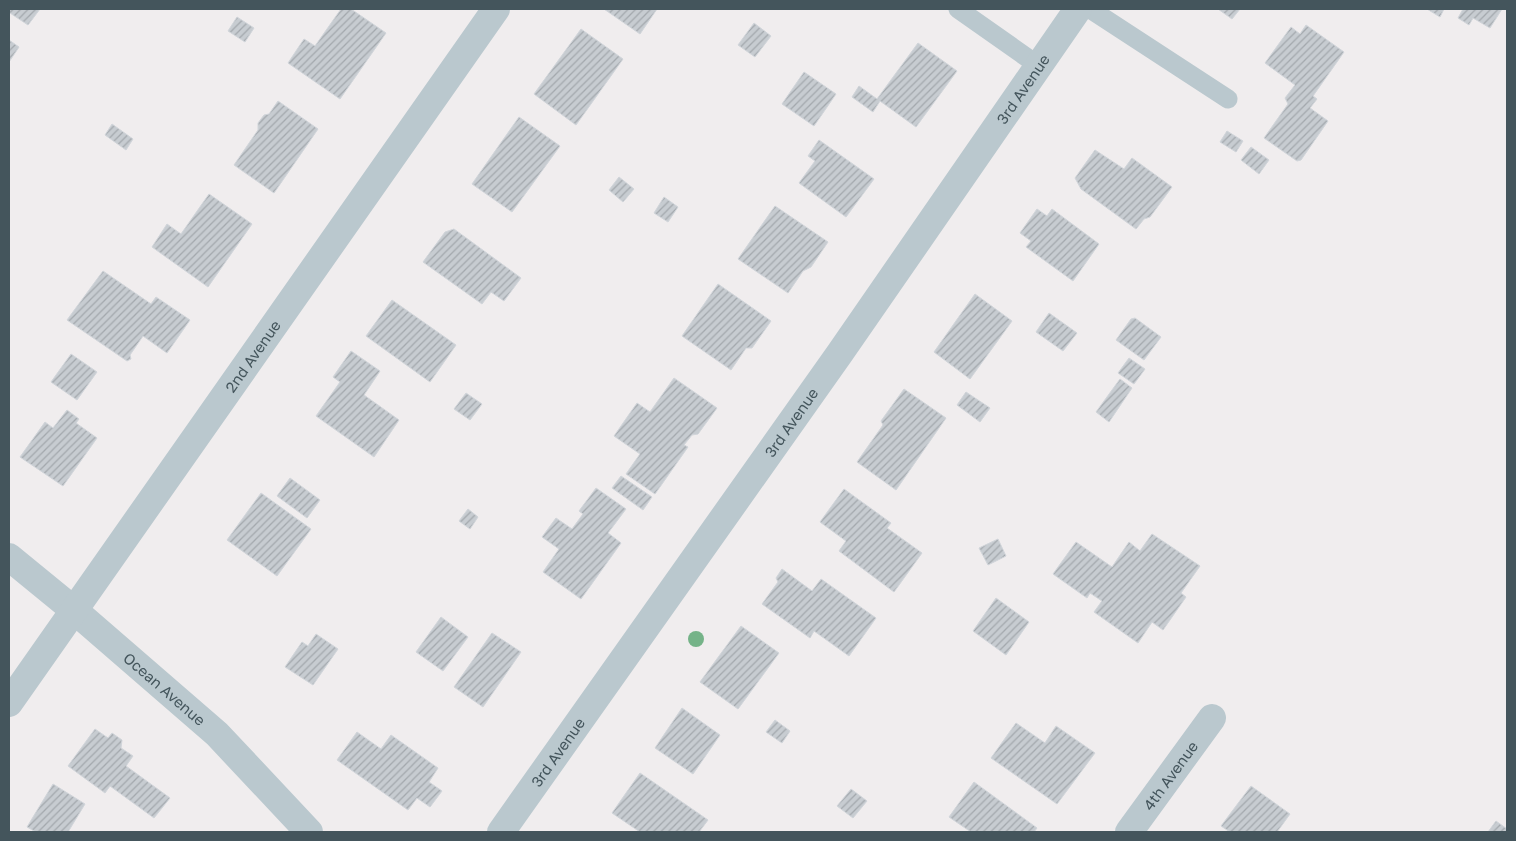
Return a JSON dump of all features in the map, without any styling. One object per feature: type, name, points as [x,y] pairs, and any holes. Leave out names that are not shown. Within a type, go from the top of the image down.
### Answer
[{"type":"street","name":"2nd Avenue","points":[[9,703],[496,9]]},
{"type":"street","name":"3rd Avenue","points":[[501,832],[840,353],[1078,9]]},
{"type":"street","name":"Ocean Avenue","points":[[9,557],[218,734],[309,832]]},
{"type":"street","name":"4th Avenue","points":[[1129,832],[1212,718]]},
{"type":"lane","points":[[958,9],[1039,66]]},
{"type":"lane","points":[[1090,9],[1228,99]]},
{"type":"building","points":[[9,9],[40,9],[28,25],[9,14]]},
{"type":"building","points":[[341,9],[351,9],[386,33],[340,99],[288,63],[304,39],[315,46]]},
{"type":"building","points":[[604,9],[657,9],[640,34]]},
{"type":"building","points":[[1218,9],[1240,9],[1232,19]]},
{"type":"building","points":[[1427,9],[1444,9],[1440,17]]},
{"type":"building","points":[[1463,9],[1502,9],[1490,28],[1473,18],[1469,25],[1458,18]]},
{"type":"building","points":[[237,17],[254,28],[245,42],[228,31]]},
{"type":"building","points":[[754,23],[771,36],[755,57],[738,45]]},
{"type":"building","points":[[1306,25],[1344,52],[1313,96],[1317,99],[1310,108],[1328,121],[1301,160],[1297,161],[1264,138],[1288,104],[1285,98],[1295,85],[1265,63],[1291,27],[1300,34]]},
{"type":"building","points":[[581,29],[623,59],[576,125],[534,94]]},
{"type":"building","points":[[9,40],[19,47],[9,62]]},
{"type":"building","points":[[918,43],[957,71],[916,127],[880,101],[873,112],[852,97],[859,86],[877,99]]},
{"type":"building","points":[[804,72],[836,94],[814,126],[782,104]]},
{"type":"building","points":[[278,101],[318,129],[274,193],[234,165],[258,130],[258,123],[264,115],[269,114]]},
{"type":"building","points":[[519,117],[560,146],[512,212],[472,184]]},
{"type":"building","points":[[112,124],[133,139],[126,150],[105,135]]},
{"type":"building","points":[[1227,131],[1243,141],[1236,152],[1220,142]]},
{"type":"building","points":[[819,140],[874,179],[846,217],[799,183],[815,161],[808,156]]},
{"type":"building","points":[[1251,147],[1269,160],[1259,174],[1241,160]]},
{"type":"building","points":[[1095,150],[1124,169],[1132,158],[1172,187],[1150,217],[1144,219],[1136,229],[1081,189],[1075,178]]},
{"type":"building","points":[[619,177],[634,189],[623,202],[609,190]]},
{"type":"building","points":[[209,194],[252,224],[208,287],[152,247],[167,224],[181,234]]},
{"type":"building","points":[[664,197],[678,207],[668,222],[654,213]]},
{"type":"building","points":[[775,206],[828,242],[811,267],[803,271],[788,293],[738,259]]},
{"type":"building","points":[[1037,209],[1047,216],[1052,209],[1099,244],[1073,281],[1026,247],[1031,241],[1020,233]]},
{"type":"building","points":[[454,229],[521,278],[504,301],[491,292],[482,304],[423,262],[445,232]]},
{"type":"building","points":[[103,271],[151,304],[156,297],[190,320],[167,353],[143,336],[130,355],[131,359],[127,361],[67,320]]},
{"type":"building","points":[[718,284],[771,321],[752,348],[746,348],[731,370],[682,336]]},
{"type":"building","points":[[975,294],[1012,321],[970,379],[934,352]]},
{"type":"building","points":[[392,300],[456,345],[430,382],[366,336]]},
{"type":"building","points":[[1049,313],[1077,333],[1063,351],[1036,332]]},
{"type":"building","points":[[1135,318],[1161,337],[1144,360],[1116,340],[1131,319]]},
{"type":"building","points":[[351,351],[380,371],[364,395],[399,420],[374,457],[316,416],[340,382],[333,377]]},
{"type":"building","points":[[71,354],[97,372],[77,400],[51,382]]},
{"type":"building","points":[[1129,358],[1145,369],[1134,384],[1118,373]]},
{"type":"building","points":[[674,378],[717,408],[698,434],[692,435],[684,445],[688,447],[655,494],[626,474],[640,454],[614,436],[637,403],[650,412]]},
{"type":"building","points":[[1120,379],[1132,388],[1109,422],[1096,412]]},
{"type":"building","points":[[904,389],[946,418],[896,490],[857,462],[883,425],[881,421]]},
{"type":"building","points":[[966,392],[990,408],[980,422],[957,405]]},
{"type":"building","points":[[466,393],[482,404],[470,420],[454,409]]},
{"type":"building","points":[[67,410],[79,419],[76,423],[97,438],[63,486],[20,457],[45,422],[53,428]]},
{"type":"building","points":[[621,476],[652,497],[643,510],[612,488]]},
{"type":"building","points":[[290,478],[320,500],[307,518],[277,496]]},
{"type":"building","points":[[596,488],[626,509],[608,533],[621,543],[581,599],[543,572],[559,549],[542,537],[556,518],[572,529],[583,514],[579,511]]},
{"type":"building","points":[[844,489],[891,523],[887,528],[922,553],[894,592],[839,551],[846,541],[820,522]]},
{"type":"building","points":[[261,493],[311,529],[277,576],[227,540]]},
{"type":"building","points":[[468,509],[478,517],[470,529],[459,521]]},
{"type":"building","points":[[1152,534],[1200,566],[1181,593],[1186,597],[1163,630],[1152,622],[1138,643],[1094,612],[1102,601],[1090,593],[1087,598],[1053,574],[1076,542],[1112,567],[1129,542],[1140,551]]},
{"type":"building","points":[[998,539],[1006,556],[988,565],[979,548]]},
{"type":"building","points":[[782,569],[812,591],[821,579],[876,618],[849,656],[814,631],[810,638],[762,604],[778,582],[776,578]]},
{"type":"building","points":[[996,598],[1029,622],[1006,655],[973,631]]},
{"type":"building","points":[[441,617],[468,637],[443,671],[416,652]]},
{"type":"building","points":[[741,626],[779,653],[738,709],[700,682]]},
{"type":"building","points":[[492,633],[521,652],[483,707],[454,687]]},
{"type":"building","points":[[316,634],[338,649],[313,685],[285,667],[302,642],[308,646]]},
{"type":"building","points":[[682,708],[720,735],[693,774],[655,748]]},
{"type":"building","points":[[775,720],[790,731],[782,743],[766,732]]},
{"type":"building","points":[[1016,723],[1045,743],[1056,726],[1095,753],[1057,804],[991,758]]},
{"type":"building","points":[[95,729],[108,738],[112,733],[122,740],[121,748],[133,756],[126,766],[170,798],[154,818],[110,786],[105,793],[68,766]]},
{"type":"building","points":[[357,732],[381,749],[391,735],[438,768],[429,782],[442,791],[430,807],[417,798],[408,810],[337,760]]},
{"type":"building","points":[[640,773],[708,820],[699,832],[640,832],[612,813]]},
{"type":"building","points":[[974,782],[1037,828],[1034,832],[971,832],[949,817]]},
{"type":"building","points":[[53,784],[85,804],[68,832],[36,832],[27,827]]},
{"type":"building","points":[[1251,786],[1290,814],[1277,832],[1230,832],[1221,826]]},
{"type":"building","points":[[851,789],[867,801],[853,818],[837,806]]},
{"type":"building","points":[[1496,821],[1507,829],[1507,832],[1488,832]]}]
